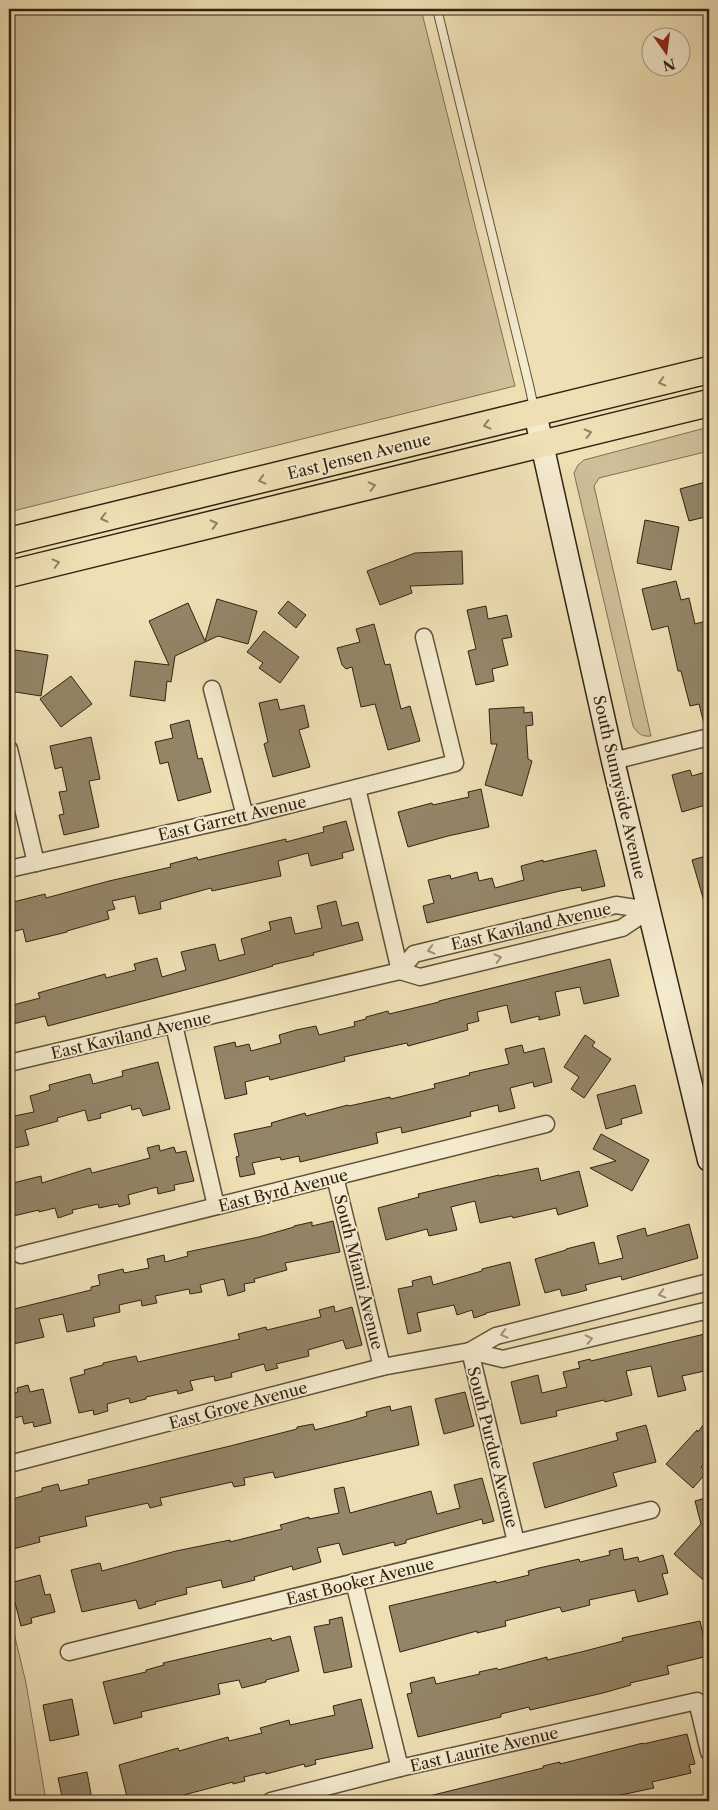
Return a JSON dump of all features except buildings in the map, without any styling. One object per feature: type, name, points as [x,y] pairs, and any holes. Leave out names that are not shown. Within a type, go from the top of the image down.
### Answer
[{"type":"main road","name":"East Jensen Avenue","points":[[9,542],[709,370]]},
{"type":"main road","name":"East Jensen Avenue","points":[[9,574],[709,403]]},
{"type":"street","name":"South Sunnyside Avenue","points":[[535,413],[540,444],[613,761],[649,910],[703,1112],[709,1160]]},
{"type":"street","name":"East Garrett Avenue","points":[[9,870],[244,816],[455,763],[424,637]]},
{"type":"street","points":[[212,689],[244,816]]},
{"type":"street","points":[[613,761],[709,737]]},
{"type":"street","points":[[9,749],[36,863]]},
{"type":"street","points":[[357,788],[400,971]]},
{"type":"street","name":"East Kaviland Avenue","points":[[400,971],[414,954],[616,904],[649,910]]},
{"type":"street","name":"East Kaviland Avenue","points":[[9,1063],[400,971],[420,978],[622,928],[649,910]]},
{"type":"street","points":[[174,1025],[216,1206]]},
{"type":"street","name":"East Byrd Avenue","points":[[21,1255],[546,1124]]},
{"type":"street","name":"South Miami Avenue","points":[[335,1177],[382,1367]]},
{"type":"street","name":"East Grove Avenue","points":[[9,1464],[382,1367],[470,1351],[496,1336],[709,1282]]},
{"type":"street","name":"East Grove Avenue","points":[[470,1351],[503,1359],[709,1310]]},
{"type":"street","name":"South Purdue Avenue","points":[[470,1351],[516,1542]]},
{"type":"street","name":"East Booker Avenue","points":[[69,1652],[651,1510]]},
{"type":"street","points":[[354,1582],[400,1768]]},
{"type":"street","name":"East Laurite Avenue","points":[[271,1801],[327,1794],[400,1768],[697,1701],[709,1752]]},
{"type":"lane","points":[[437,9],[535,413]]},
{"type":"shaded area","points":[[9,9],[421,9],[515,386],[9,512]]},
{"type":"shaded area","points":[[709,427],[709,451],[599,478],[594,486],[651,736],[645,736],[639,733],[633,726],[574,473],[578,465],[584,460]]},
{"type":"shaded area","points":[[9,1612],[26,1683],[46,1801],[9,1801]]}]
